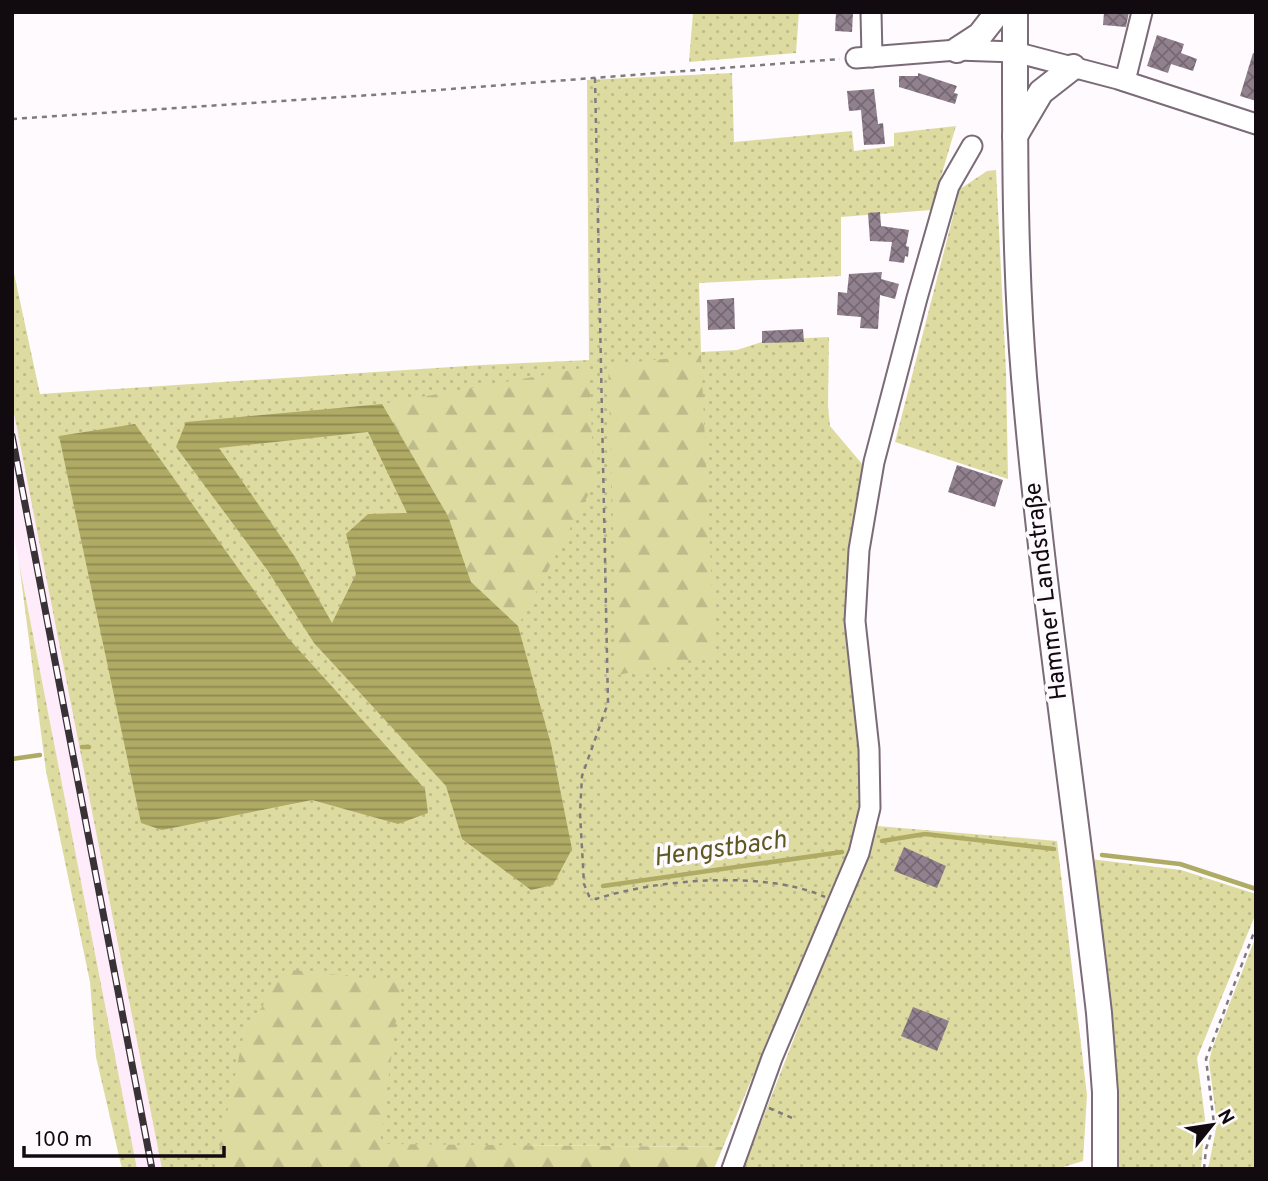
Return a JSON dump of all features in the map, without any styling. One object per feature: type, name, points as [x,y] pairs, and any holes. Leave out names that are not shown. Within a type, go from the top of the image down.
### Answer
[{"type":"main road","points":[[957,50],[980,35],[998,12]]},
{"type":"main road","name":"Hammer Landstraße","points":[[1015,12],[1014,137],[1023,374],[1034,494],[1099,1013],[1105,1092],[1105,1169]]},
{"type":"main road","points":[[1014,137],[1041,92],[1073,67]]},
{"type":"street","points":[[871,12],[864,57],[957,50],[1015,52],[1125,81],[1256,124]]},
{"type":"street","points":[[1125,81],[1142,12]]},
{"type":"street","points":[[732,1169],[772,1058],[859,853],[870,808],[869,749],[855,621],[859,551],[874,462],[949,186],[972,146]]},
{"type":"path","points":[[12,120],[864,57]]},
{"type":"path","points":[[595,78],[608,703],[582,776],[580,813],[584,884],[589,896],[596,899],[691,881],[775,882],[838,903]]},
{"type":"path","points":[[1204,1169],[1206,1149],[1214,1124],[1206,1059],[1256,927]]},
{"type":"path","points":[[756,1103],[792,1118]]},
{"type":"shaded area","points":[[12,403],[162,1169],[137,1169],[12,528]]},
{"type":"shaded area","points":[[382,404],[448,516],[471,582],[518,626],[551,744],[572,849],[553,885],[531,890],[462,839],[446,786],[314,643],[268,571],[176,447],[186,422]],"holes":[[[368,432],[407,513],[368,514],[346,534],[356,574],[332,623],[295,557],[219,448]]]},
{"type":"shaded area","points":[[135,424],[288,638],[425,789],[428,813],[398,824],[312,800],[162,830],[141,823],[59,436]]},
{"type":"green space","points":[[693,12],[799,12],[796,53],[689,62]]},
{"type":"green space","points":[[732,73],[734,142],[852,131],[854,151],[894,146],[894,133],[956,126],[931,210],[841,217],[841,276],[699,283],[701,352],[737,350],[768,340],[829,337],[830,426],[868,471],[861,811],[848,861],[825,905],[723,1147],[521,1145],[521,1158],[162,1169],[12,403],[12,264],[40,394],[589,360],[587,80]]},
{"type":"green space","points":[[996,170],[1006,371],[1008,479],[895,442],[960,189],[987,171]]},
{"type":"green space","points":[[701,355],[715,655],[618,675],[608,365]]},
{"type":"green space","points":[[589,367],[594,484],[518,626],[471,582],[448,516],[382,404]]},
{"type":"green space","points":[[19,563],[137,1169],[122,1169],[96,1057],[90,982],[46,771]]},
{"type":"green space","points":[[877,826],[1057,841],[1087,1095],[1083,1161],[1057,1169],[743,1169]]},
{"type":"green space","points":[[1090,859],[1181,870],[1256,894],[1256,913],[1197,1058],[1205,1118],[1201,1169],[1115,1169]]},
{"type":"green space","points":[[1256,936],[1256,1169],[1208,1169],[1217,1124],[1209,1062]]},
{"type":"green space","points":[[285,969],[401,982],[380,1144],[723,1147],[714,1169],[215,1169],[243,1038]]},
{"type":"building","points":[[836,12],[853,12],[852,32],[835,31]]},
{"type":"building","points":[[1104,12],[1129,12],[1126,27],[1103,25]]},
{"type":"building","points":[[1157,35],[1184,44],[1181,53],[1197,59],[1193,71],[1171,64],[1168,73],[1147,66]]},
{"type":"building","points":[[1253,53],[1256,54],[1256,101],[1240,96]]},
{"type":"building","points":[[918,73],[957,86],[954,93],[958,94],[955,104],[899,87],[899,76],[918,76]]},
{"type":"building","points":[[874,89],[878,124],[883,123],[885,144],[864,145],[861,110],[849,111],[847,91]]},
{"type":"building","points":[[880,212],[881,226],[909,230],[906,246],[909,247],[908,257],[905,256],[904,263],[889,261],[892,242],[870,241],[868,213]]},
{"type":"building","points":[[882,272],[881,279],[899,284],[895,299],[880,295],[878,329],[860,328],[861,317],[837,315],[838,292],[847,293],[849,274]]},
{"type":"building","points":[[734,298],[735,329],[708,330],[707,300]]},
{"type":"building","points":[[803,329],[804,342],[762,343],[762,331]]},
{"type":"building","points":[[957,465],[1003,480],[995,507],[948,492]]},
{"type":"building","points":[[904,847],[946,866],[937,888],[894,871]]},
{"type":"building","points":[[913,1007],[949,1021],[937,1051],[901,1036]]},
{"type":"waterway","name":"Hengstbach","points":[[82,747],[89,747]]},
{"type":"waterway","name":"Hengstbach","points":[[12,759],[40,755]]},
{"type":"waterway","name":"Hengstbach","points":[[882,841],[925,834],[1054,849]]},
{"type":"waterway","name":"Hengstbach","points":[[603,886],[842,852]]},
{"type":"waterway","name":"Hengstbach","points":[[1102,855],[1180,864],[1256,889]]},
{"type":"railway","points":[[12,436],[152,1169]]}]
